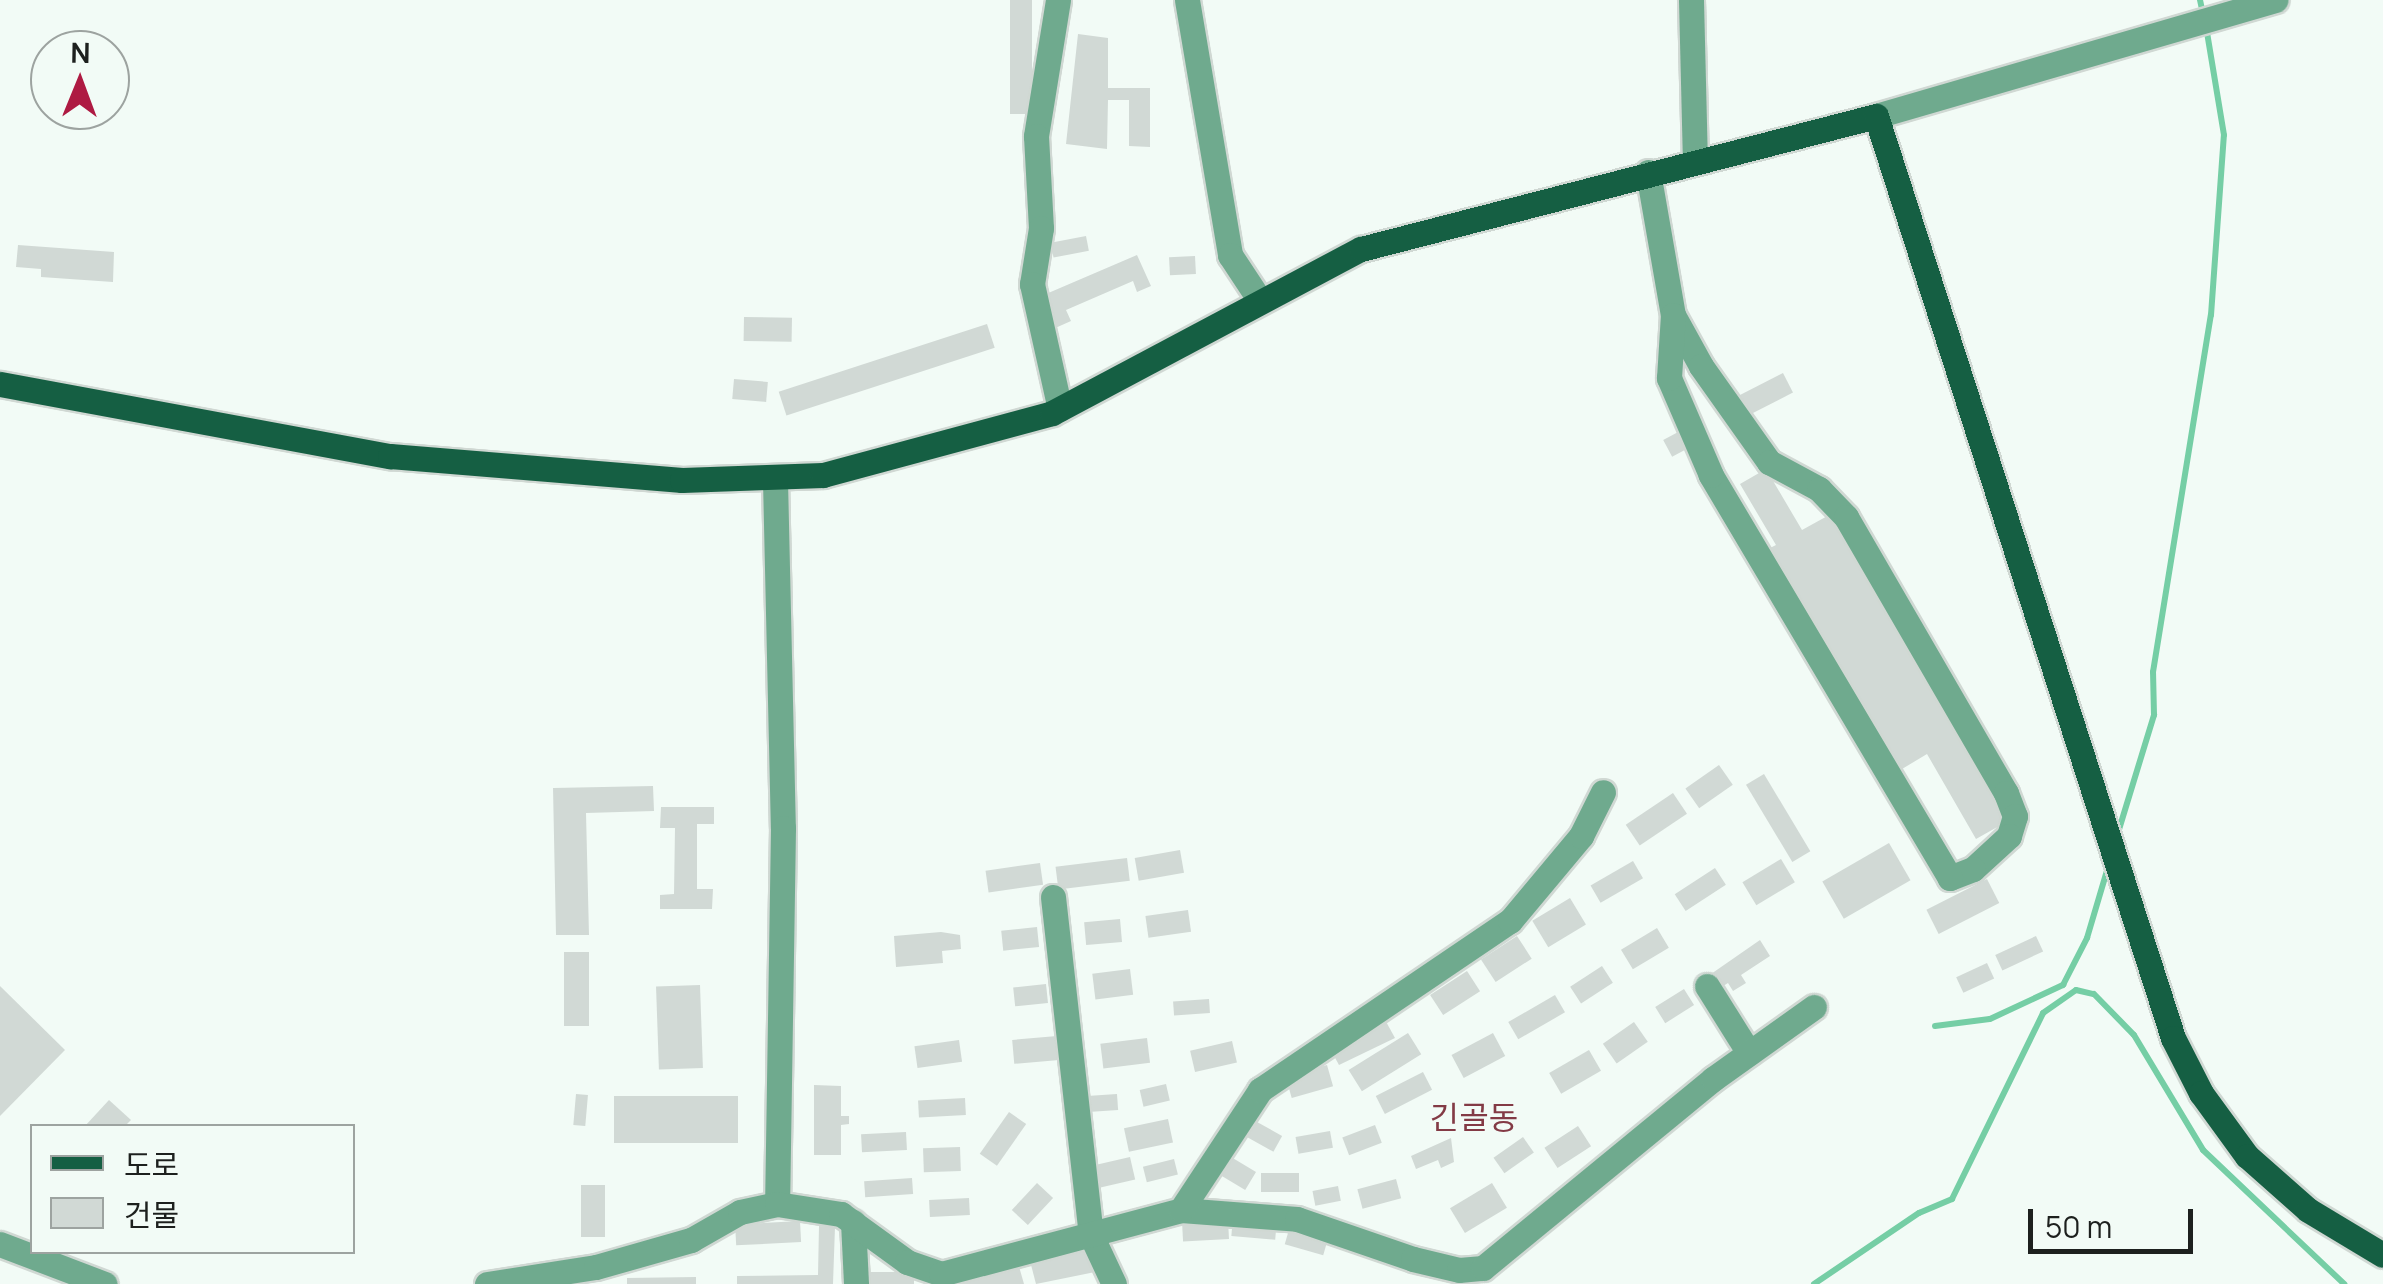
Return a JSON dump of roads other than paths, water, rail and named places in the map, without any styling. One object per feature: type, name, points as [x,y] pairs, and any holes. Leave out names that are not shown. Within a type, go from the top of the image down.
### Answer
[{"type":"main road","points":[[0,384],[390,456],[560,472],[776,480],[823,475],[1060,409],[1361,249],[1876,116],[2174,1038],[2201,1092],[2247,1156],[2308,1210],[2383,1255]]},
{"type":"street","points":[[1058,0],[1036,136],[1041,228],[1032,284],[1060,409]]},
{"type":"street","points":[[1186,0],[1230,255],[1259,300]]},
{"type":"street","points":[[1692,0],[1695,161]]},
{"type":"street","points":[[1876,116],[2275,0]]},
{"type":"street","points":[[1648,172],[1674,316],[1669,378],[1678,410],[1712,476],[1950,878],[1973,869],[2009,836],[2015,816],[2006,794],[1846,517],[1819,489],[1769,462],[1674,316]]},
{"type":"street","points":[[776,480],[783,828],[777,1204]]},
{"type":"street","points":[[1181,1210],[1260,1090],[1510,921],[1581,836],[1602,792]]},
{"type":"street","points":[[1053,898],[1091,1235],[1114,1284]]},
{"type":"street","points":[[1707,986],[1748,1053]]},
{"type":"street","points":[[487,1284],[596,1267],[691,1240],[740,1212],[777,1204],[853,1222],[907,1262],[941,1274],[1181,1210],[1297,1218],[1413,1259],[1459,1270],[1483,1268],[1748,1053],[1814,1007]]},
{"type":"street","points":[[853,1222],[856,1284]]},
{"type":"street","points":[[0,1244],[104,1284]]},
{"type":"waterway","points":[[2200,0],[2203,14]]},
{"type":"waterway","points":[[2117,836],[2154,715],[2153,672],[2211,315],[2224,135],[2206,26]]},
{"type":"waterway","points":[[1935,1026],[1990,1019],[2063,985],[2087,938],[2108,867]]},
{"type":"waterway","points":[[1814,1284],[1919,1213],[1952,1199],[2043,1013],[2076,990],[2094,994],[2134,1035],[2203,1150],[2344,1284]]},
{"type":"district","name":"긴골동","points":[[1474,1117]]}]
